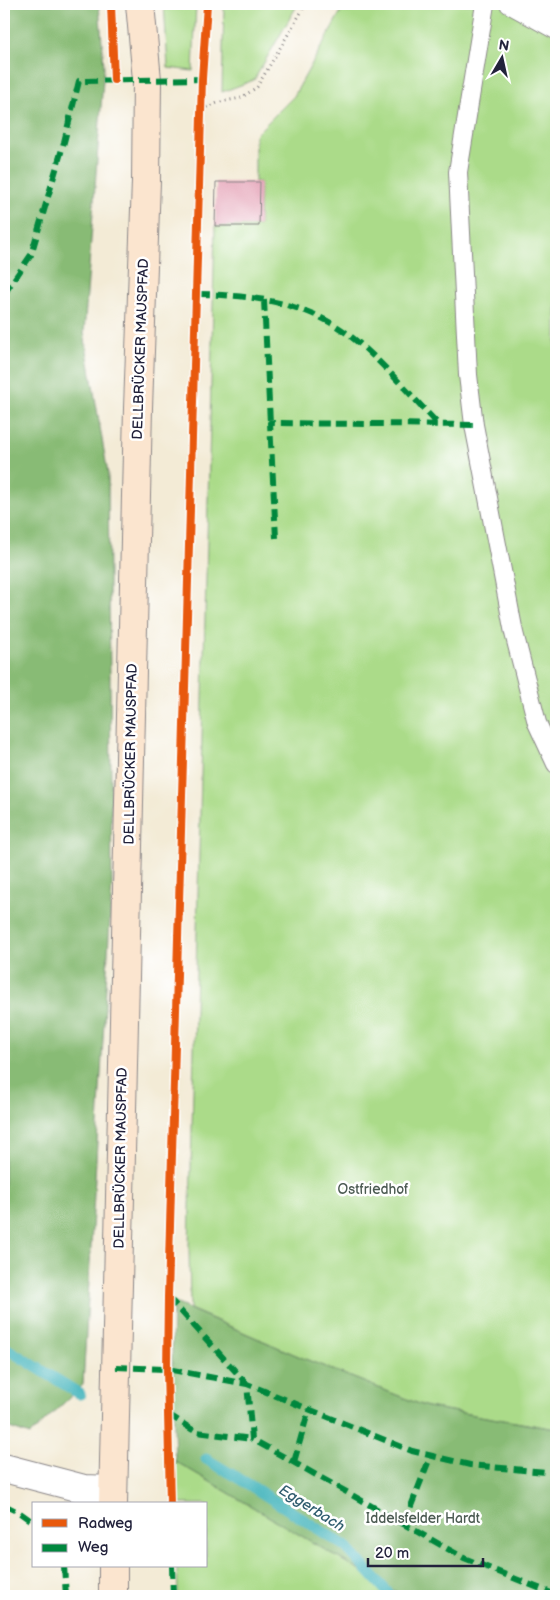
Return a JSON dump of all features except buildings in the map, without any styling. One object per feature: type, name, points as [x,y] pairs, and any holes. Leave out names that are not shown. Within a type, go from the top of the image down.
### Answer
[{"type":"main road","name":"DELLBRÜCKER MAUSPFAD","points":[[113,1497],[138,418],[146,182],[147,80],[140,4]]},
{"type":"main road","points":[[113,1568],[113,1596]]},
{"type":"street","points":[[4,1468],[113,1497]]},
{"type":"lane","points":[[485,4],[458,172],[468,375],[474,425],[514,633],[538,724],[556,764]]},
{"type":"lane","points":[[509,4],[556,30]]},
{"type":"lane","points":[[541,21],[547,4]]},
{"type":"path","points":[[202,108],[241,98],[257,87],[306,4]]},
{"type":"green space","points":[[4,4],[99,4],[104,67],[84,333],[108,474],[112,884],[83,1385],[30,1435],[4,1426]]},
{"type":"green space","points":[[164,4],[196,4],[193,71],[168,68]]},
{"type":"green space","points":[[224,4],[298,4],[254,80],[222,92]]},
{"type":"green space","name":"Ostfriedhof","points":[[345,4],[556,4],[556,1429],[427,1407],[305,1359],[190,1309],[189,1247],[215,226],[259,226],[260,182],[255,182],[255,135],[294,96]]},
{"type":"green space","name":"Iddelsfelder Hardt","points":[[173,1302],[305,1359],[427,1407],[556,1429],[556,1596],[403,1596],[175,1461],[172,1358]]},
{"type":"green space","points":[[175,1461],[403,1596],[178,1596],[177,1568],[208,1568],[208,1502],[176,1502]]},
{"type":"waterway","name":"Eggerbach","points":[[4,1347],[80,1394]]},
{"type":"waterway","name":"Eggerbach","points":[[206,1459],[345,1546],[391,1596]]},
{"type":"marked path","points":[[4,294],[31,255],[64,142],[79,81],[202,79]]},
{"type":"marked path","points":[[198,294],[266,300],[300,309],[331,323],[345,332],[373,356],[440,426]]},
{"type":"marked path","points":[[264,300],[270,423]]},
{"type":"marked path","points":[[276,538],[270,423],[474,425]]},
{"type":"marked path","points":[[168,1297],[247,1384],[252,1439],[464,1558],[556,1595]]},
{"type":"marked path","points":[[116,1367],[167,1369],[247,1384],[412,1451],[470,1465],[556,1473]]},
{"type":"marked path","points":[[294,1462],[309,1409]]},
{"type":"marked path","points":[[168,1414],[196,1432],[252,1439]]},
{"type":"marked path","points":[[404,1524],[431,1455]]},
{"type":"marked path","points":[[4,1505],[32,1522]]},
{"type":"marked path","points":[[64,1568],[66,1596]]},
{"type":"marked path","points":[[172,1568],[173,1596]]},
{"type":"cycle path","points":[[111,4],[114,80]]},
{"type":"cycle path","points":[[170,1502],[167,1369],[168,1297],[202,79],[207,4]]}]
